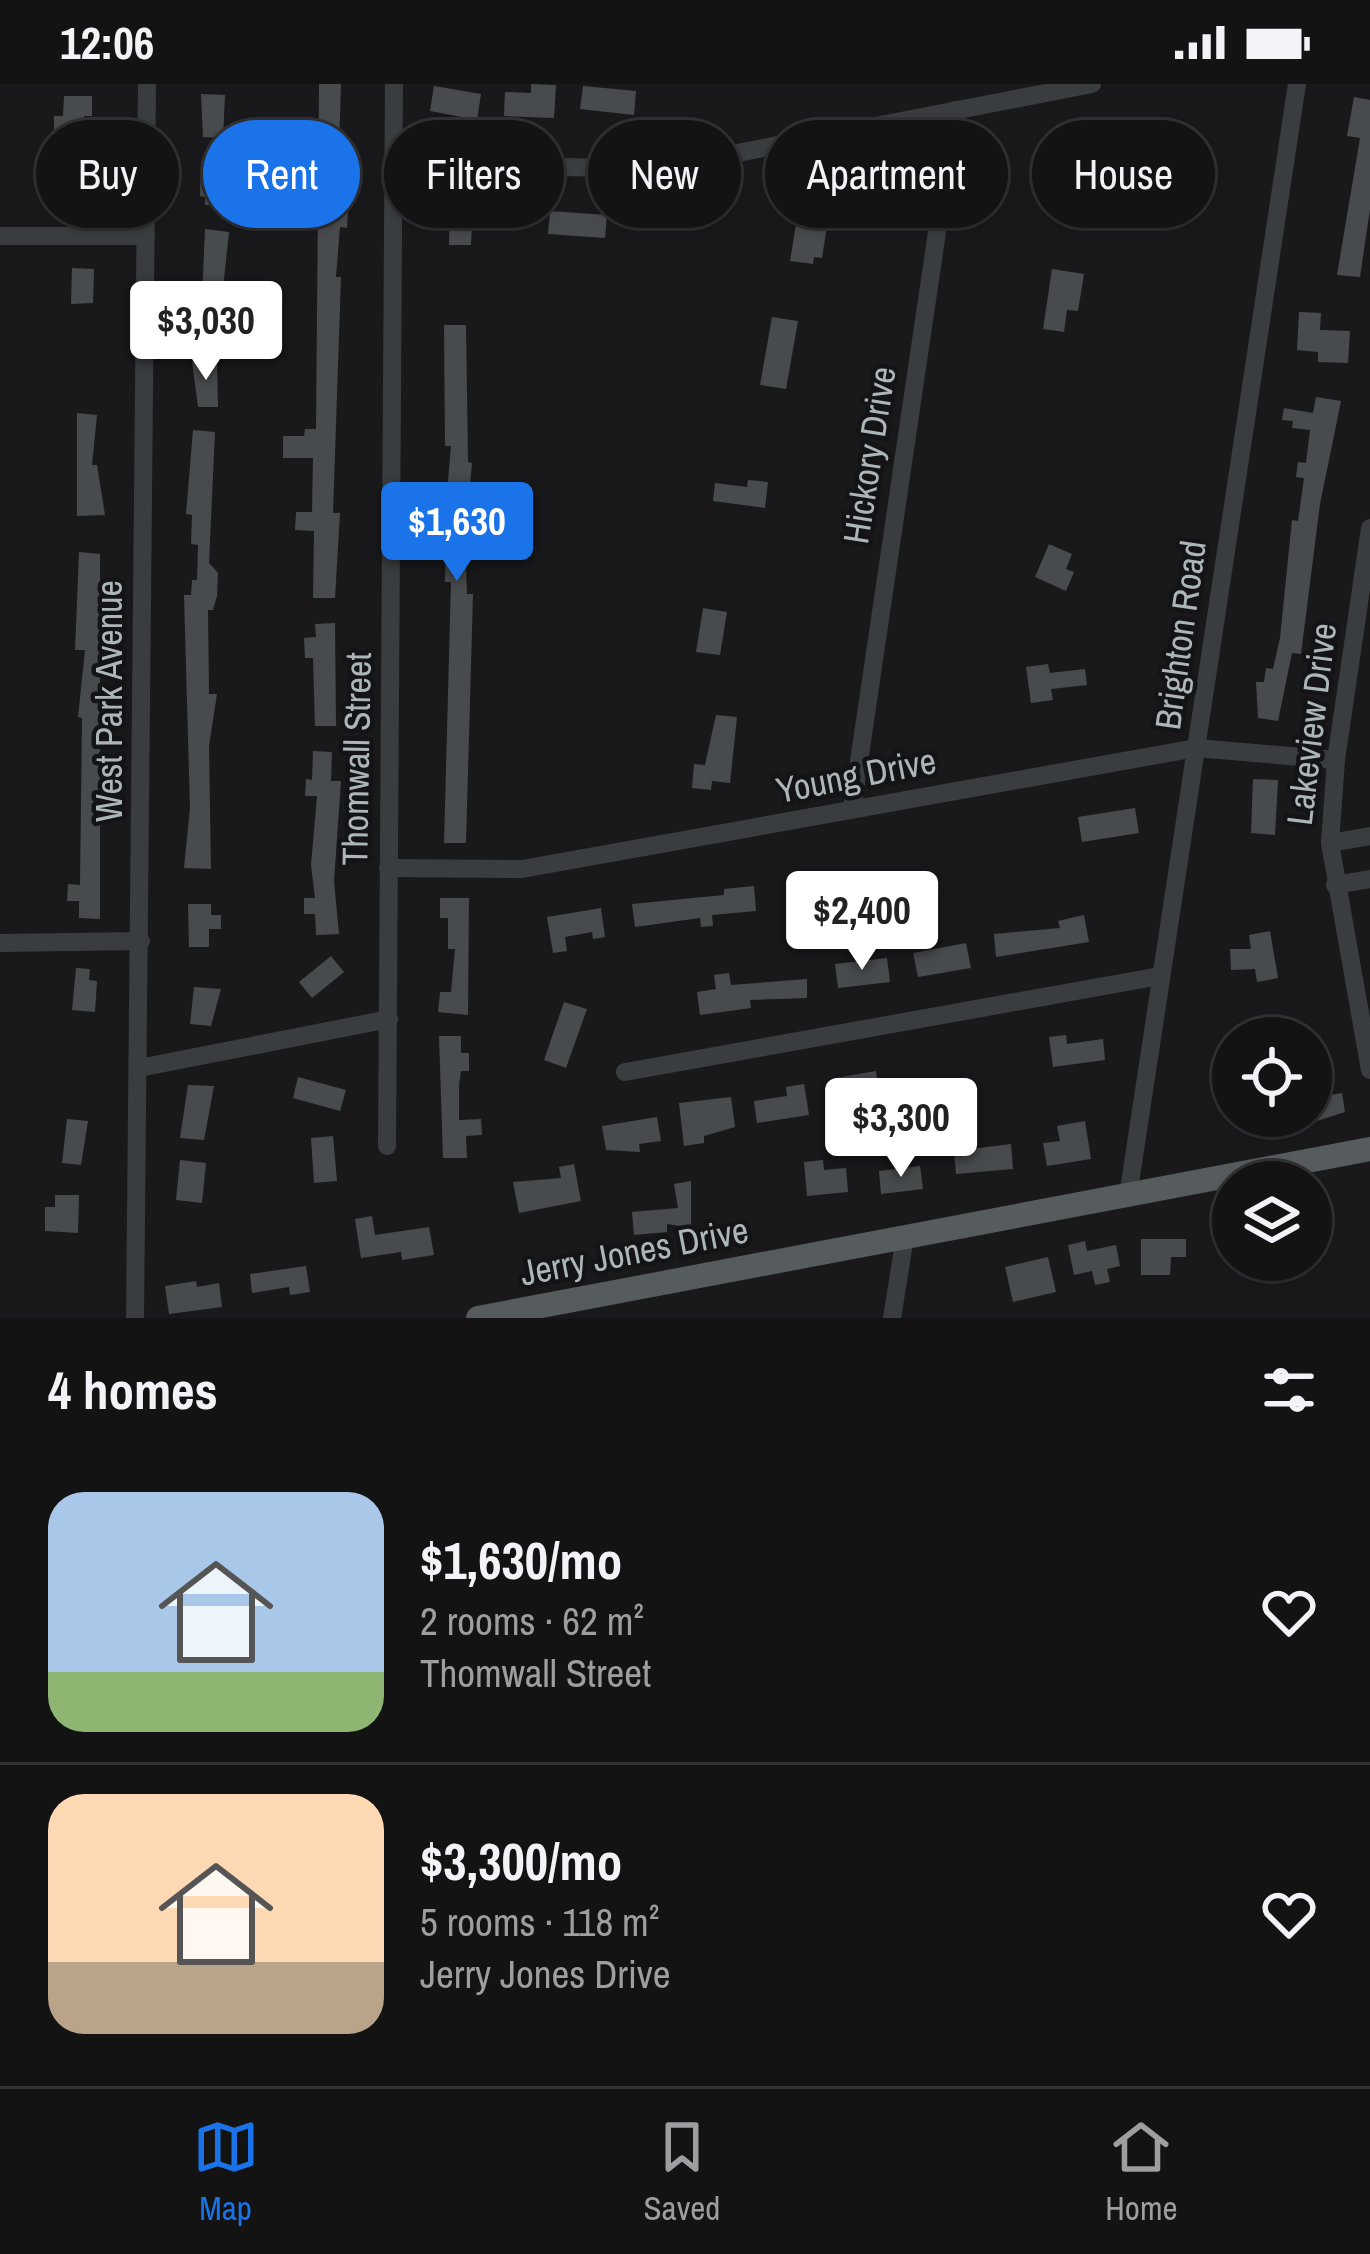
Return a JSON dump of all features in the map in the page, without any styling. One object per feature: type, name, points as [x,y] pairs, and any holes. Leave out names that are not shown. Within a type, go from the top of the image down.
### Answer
[{"type":"main road","name":"Jerry Jones Drive","points":[[478,1318],[1370,1149]]},
{"type":"street","name":"West Park Avenue","points":[[135,1318],[147,84]]},
{"type":"street","name":"Thomwall Street","points":[[394,84],[394,120]]},
{"type":"street","points":[[564,167],[655,169],[1092,84]]},
{"type":"street","name":"Brighton Road","points":[[1128,1196],[1297,84]]},
{"type":"street","name":"Hickory Drive","points":[[852,809],[956,110]]},
{"type":"street","name":"Thomwall Street","points":[[387,1146],[393,228]]},
{"type":"street","points":[[0,236],[146,236]]},
{"type":"street","name":"Lakeview Drive","points":[[1370,528],[1336,760],[1330,843],[1370,1070]]},
{"type":"street","name":"Young Drive","points":[[388,868],[522,868],[1196,748],[1336,760]]},
{"type":"street","points":[[1330,843],[1370,836]]},
{"type":"street","points":[[1334,885],[1370,879]]},
{"type":"street","points":[[0,943],[141,941]]},
{"type":"street","points":[[626,1072],[1160,976]]},
{"type":"street","points":[[139,1068],[388,1019]]},
{"type":"street","points":[[892,1318],[905,1238]]},
{"type":"building","points":[[319,84],[341,84],[340,120],[319,120]]},
{"type":"building","points":[[531,84],[556,85],[554,118],[504,116],[505,92],[531,93]]},
{"type":"building","points":[[434,86],[481,94],[477,120],[430,111]]},
{"type":"building","points":[[583,86],[636,91],[634,115],[580,109]]},
{"type":"building","points":[[201,94],[225,95],[224,120],[203,120],[203,137]]},
{"type":"building","points":[[64,96],[92,96],[92,116],[54,120],[54,116],[63,116]]},
{"type":"building","points":[[1354,97],[1370,100],[1370,209],[1360,277],[1337,275],[1360,138],[1347,136]]},
{"type":"building","points":[[564,212],[588,214],[588,228],[606,228],[605,238],[548,234],[549,228],[564,228]]},
{"type":"building","points":[[318,228],[340,228],[333,513],[340,513],[335,598],[313,598],[314,531],[295,530],[296,512],[312,512],[313,458],[283,458],[283,436],[304,436],[305,429],[316,429]]},
{"type":"building","points":[[449,228],[472,228],[471,245],[449,245]]},
{"type":"building","points":[[795,228],[827,228],[822,258],[814,257],[813,264],[790,261]]},
{"type":"building","points":[[205,229],[229,232],[221,308],[234,309],[234,322],[222,321],[222,338],[193,338],[194,323],[201,323]]},
{"type":"building","points":[[72,268],[94,269],[93,303],[71,304]]},
{"type":"building","points":[[1052,269],[1084,274],[1078,311],[1067,310],[1064,332],[1043,329]]},
{"type":"building","points":[[1299,312],[1321,313],[1320,330],[1350,331],[1348,363],[1318,362],[1318,352],[1297,350]]},
{"type":"building","points":[[772,317],[798,321],[786,389],[760,385]]},
{"type":"building","points":[[444,325],[466,325],[468,462],[472,463],[465,541],[467,594],[473,594],[466,843],[444,843],[451,582],[445,582],[446,542],[432,542],[432,526],[444,527],[451,446],[445,446]]},
{"type":"building","points":[[217,361],[218,407],[198,407],[192,362]]},
{"type":"building","points":[[1316,397],[1341,401],[1320,504],[1301,654],[1292,653],[1278,721],[1258,718],[1256,682],[1264,682],[1266,668],[1273,669],[1280,638],[1292,520],[1298,521],[1304,478],[1296,477],[1298,462],[1306,463],[1310,430],[1292,428],[1293,421],[1282,420],[1284,408],[1313,413]]},
{"type":"building","points":[[77,413],[97,415],[92,465],[97,465],[105,515],[77,516]]},
{"type":"building","points":[[193,430],[215,432],[209,563],[218,573],[217,596],[213,610],[208,610],[209,694],[217,694],[209,746],[211,869],[184,868],[190,808],[184,595],[191,595],[192,580],[197,580],[198,545],[191,544],[192,515],[186,514]]},
{"type":"building","points":[[748,480],[768,482],[765,508],[713,501],[715,483],[747,487]]},
{"type":"building","points":[[1049,544],[1072,554],[1066,569],[1074,572],[1066,591],[1035,577]]},
{"type":"building","points":[[79,552],[100,554],[100,919],[79,918],[79,901],[67,901],[68,884],[80,885],[82,718],[78,717],[85,650],[75,650]]},
{"type":"building","points":[[703,608],[727,612],[720,655],[696,652]]},
{"type":"building","points":[[335,623],[336,726],[315,726],[313,658],[305,658],[304,638],[316,637],[315,624]]},
{"type":"building","points":[[1048,664],[1050,673],[1085,669],[1087,685],[1051,689],[1053,700],[1031,703],[1026,667]]},
{"type":"building","points":[[716,715],[737,717],[730,783],[712,781],[711,790],[692,788],[694,764],[705,765]]},
{"type":"building","points":[[313,751],[332,752],[331,781],[341,781],[334,881],[339,934],[316,935],[315,914],[304,914],[304,898],[315,898],[311,865],[317,796],[305,796],[306,779],[312,780]]},
{"type":"building","points":[[1253,779],[1278,780],[1275,835],[1251,833]]},
{"type":"building","points":[[1135,808],[1139,833],[1082,842],[1078,817]]},
{"type":"building","points":[[832,871],[834,894],[798,896],[796,873]]},
{"type":"building","points":[[754,886],[756,911],[712,915],[713,926],[701,927],[700,918],[635,927],[632,904],[724,895],[724,889]]},
{"type":"building","points":[[440,898],[469,898],[468,1015],[438,1012],[440,992],[451,992],[455,949],[448,949],[448,918],[440,918]]},
{"type":"building","points":[[188,904],[211,904],[211,915],[221,915],[221,929],[209,929],[209,947],[189,947]]},
{"type":"building","points":[[601,908],[605,937],[593,939],[592,932],[565,937],[567,951],[553,953],[547,917]]},
{"type":"building","points":[[1084,915],[1089,942],[996,957],[994,934],[1060,928],[1058,921]]},
{"type":"building","points":[[1270,931],[1278,978],[1257,982],[1255,969],[1231,970],[1230,949],[1251,949],[1249,935]]},
{"type":"building","points":[[966,943],[971,968],[918,977],[913,953]]},
{"type":"building","points":[[331,956],[344,972],[312,998],[299,982]]},
{"type":"building","points":[[887,958],[890,982],[838,988],[835,964]]},
{"type":"building","points":[[76,968],[90,969],[89,980],[97,981],[95,1012],[72,1010]]},
{"type":"building","points":[[729,973],[731,985],[807,979],[807,998],[750,1000],[751,1008],[700,1015],[697,992],[716,989],[714,975]]},
{"type":"building","points":[[194,987],[221,989],[211,1026],[190,1024]]},
{"type":"building","points":[[564,1002],[587,1009],[566,1068],[544,1060]]},
{"type":"building","points":[[1066,1035],[1067,1044],[1103,1039],[1105,1060],[1053,1067],[1049,1037]]},
{"type":"building","points":[[439,1036],[461,1036],[461,1053],[469,1053],[469,1071],[461,1071],[459,1120],[481,1119],[482,1135],[466,1136],[467,1158],[443,1158]]},
{"type":"building","points":[[876,1071],[879,1093],[839,1099],[836,1078]]},
{"type":"building","points":[[298,1077],[346,1090],[340,1111],[293,1098]]},
{"type":"building","points":[[804,1084],[809,1115],[757,1123],[754,1101],[787,1096],[786,1087]]},
{"type":"building","points":[[188,1085],[214,1086],[204,1140],[180,1138]]},
{"type":"building","points":[[1342,1093],[1345,1112],[1332,1116],[1332,1095]]},
{"type":"building","points":[[731,1097],[735,1127],[704,1136],[704,1143],[684,1146],[679,1103]]},
{"type":"building","points":[[657,1117],[661,1141],[639,1144],[640,1152],[606,1150],[602,1126]]},
{"type":"building","points":[[67,1119],[88,1121],[81,1165],[62,1163]]},
{"type":"building","points":[[1085,1121],[1091,1159],[1047,1166],[1043,1143],[1060,1141],[1057,1126]]},
{"type":"building","points":[[333,1136],[337,1181],[314,1183],[311,1138]]},
{"type":"building","points":[[1011,1144],[1013,1169],[956,1174],[954,1151]]},
{"type":"building","points":[[180,1160],[206,1163],[202,1203],[176,1200]]},
{"type":"building","points":[[823,1160],[824,1170],[846,1168],[848,1192],[807,1196],[804,1162]]},
{"type":"building","points":[[574,1164],[581,1201],[519,1213],[513,1182],[561,1178],[559,1167]]},
{"type":"building","points":[[920,1166],[923,1189],[881,1194],[879,1171]]},
{"type":"building","points":[[691,1181],[691,1228],[667,1224],[667,1232],[634,1235],[632,1212],[678,1208],[674,1184]]},
{"type":"building","points":[[55,1195],[79,1195],[78,1233],[45,1231],[45,1207],[55,1207]]},
{"type":"building","points":[[372,1216],[375,1235],[429,1227],[434,1255],[402,1260],[401,1252],[361,1258],[355,1219]]},
{"type":"building","points":[[1141,1239],[1186,1239],[1186,1257],[1171,1257],[1170,1275],[1141,1275]]},
{"type":"building","points":[[1085,1241],[1087,1251],[1116,1245],[1120,1266],[1107,1269],[1110,1282],[1095,1285],[1092,1271],[1074,1275],[1068,1245]]},
{"type":"building","points":[[1048,1257],[1056,1292],[1013,1302],[1005,1267]]},
{"type":"building","points":[[306,1266],[310,1292],[290,1295],[289,1287],[252,1293],[250,1274]]},
{"type":"building","points":[[196,1281],[197,1287],[219,1283],[222,1307],[169,1314],[165,1286]]}]
